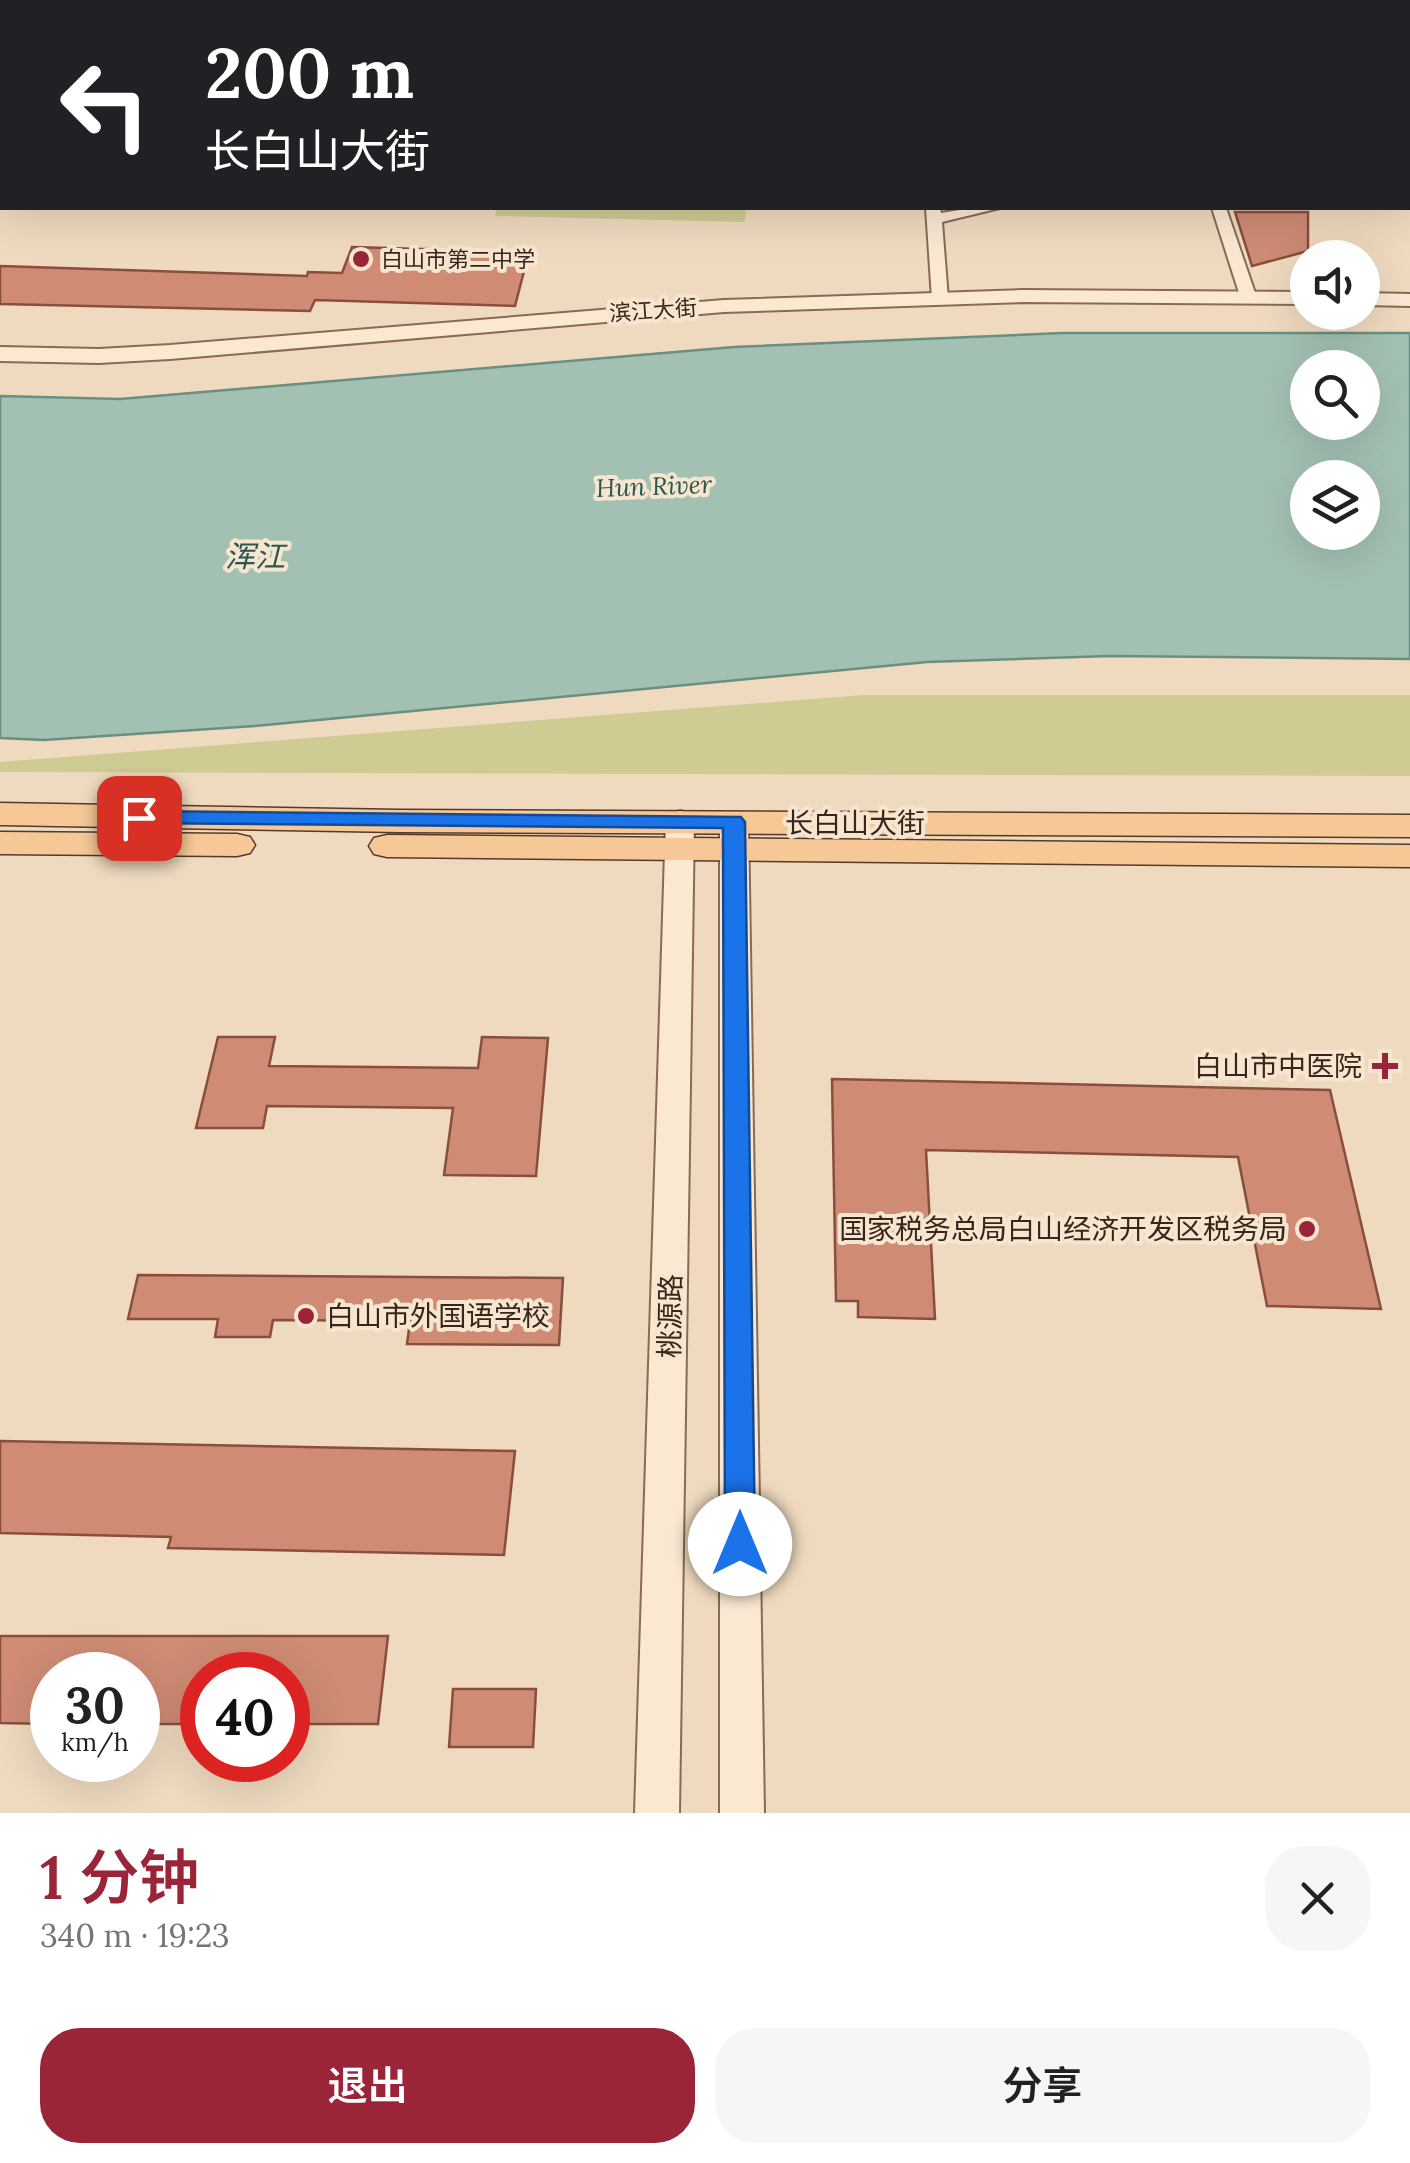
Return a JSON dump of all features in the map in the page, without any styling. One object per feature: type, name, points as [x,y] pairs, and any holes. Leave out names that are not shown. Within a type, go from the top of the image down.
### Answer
[{"type":"main road","name":"长白山大街","points":[[0,814],[362,820],[681,835],[1410,856]]},
{"type":"main road","name":"长白山大街","points":[[735,836],[1410,826]]},
{"type":"main road","name":"长白山大街","points":[[0,843],[681,835]]},
{"type":"street","points":[[940,299],[933,213],[968,210]]},
{"type":"street","points":[[1219,210],[1248,296]]},
{"type":"street","name":"滨江大街","points":[[0,354],[99,356],[170,352],[593,314],[940,299],[1290,297]]},
{"type":"street","points":[[1380,299],[1410,300]]},
{"type":"street","name":"桃源路","points":[[657,1813],[681,835]]},
{"type":"street","points":[[735,836],[742,1813]]},
{"type":"shaded area","points":[[496,210],[746,210],[745,222],[495,216]]},
{"type":"shaded area","points":[[864,695],[1410,695],[1410,776],[0,772],[0,762]]},
{"type":"water","name":"浑江","points":[[1062,333],[1410,333],[1410,659],[1110,656],[927,662],[255,726],[44,740],[0,738],[0,396],[120,399],[734,347]]},
{"type":"building","points":[[1235,212],[1308,212],[1308,240],[1290,240],[1290,256],[1252,266]]},
{"type":"building","points":[[352,247],[529,252],[515,306],[315,300],[310,311],[0,304],[0,266],[307,276],[308,272],[342,273]]},
{"type":"building","points":[[218,1037],[275,1037],[269,1066],[478,1068],[482,1037],[548,1038],[536,1176],[444,1175],[453,1108],[267,1106],[263,1128],[196,1128]]},
{"type":"building","name":"国家税务总局白山经济开发区税务局","points":[[832,1079],[1330,1090],[1381,1309],[1267,1306],[1238,1157],[926,1150],[935,1319],[858,1317],[858,1301],[836,1301]]},
{"type":"building","points":[[138,1275],[563,1278],[559,1345],[407,1344],[410,1321],[273,1320],[270,1337],[215,1337],[218,1319],[128,1319]]},
{"type":"building","points":[[0,1441],[515,1451],[504,1555],[168,1548],[171,1537],[0,1533]]},
{"type":"building","points":[[0,1636],[388,1636],[378,1724],[310,1724],[310,1652],[180,1652],[180,1724],[160,1724],[160,1652],[30,1652],[30,1724],[0,1723]]},
{"type":"building","points":[[453,1689],[536,1689],[533,1747],[449,1747]]},
{"type":"place","name":"白山市第二中学","points":[[361,259]]},
{"type":"place","name":"白山市中医院","points":[[1385,1066]]},
{"type":"place","name":"国家税务总局白山经济开发区税务局","points":[[1307,1229]]},
{"type":"place","name":"白山市外国语学校","points":[[306,1316]]},
{"type":"route","points":[[139,818],[734,822],[740,1544]]},
{"type":"water label","name":"Hun River","points":[[654,486]]}]
